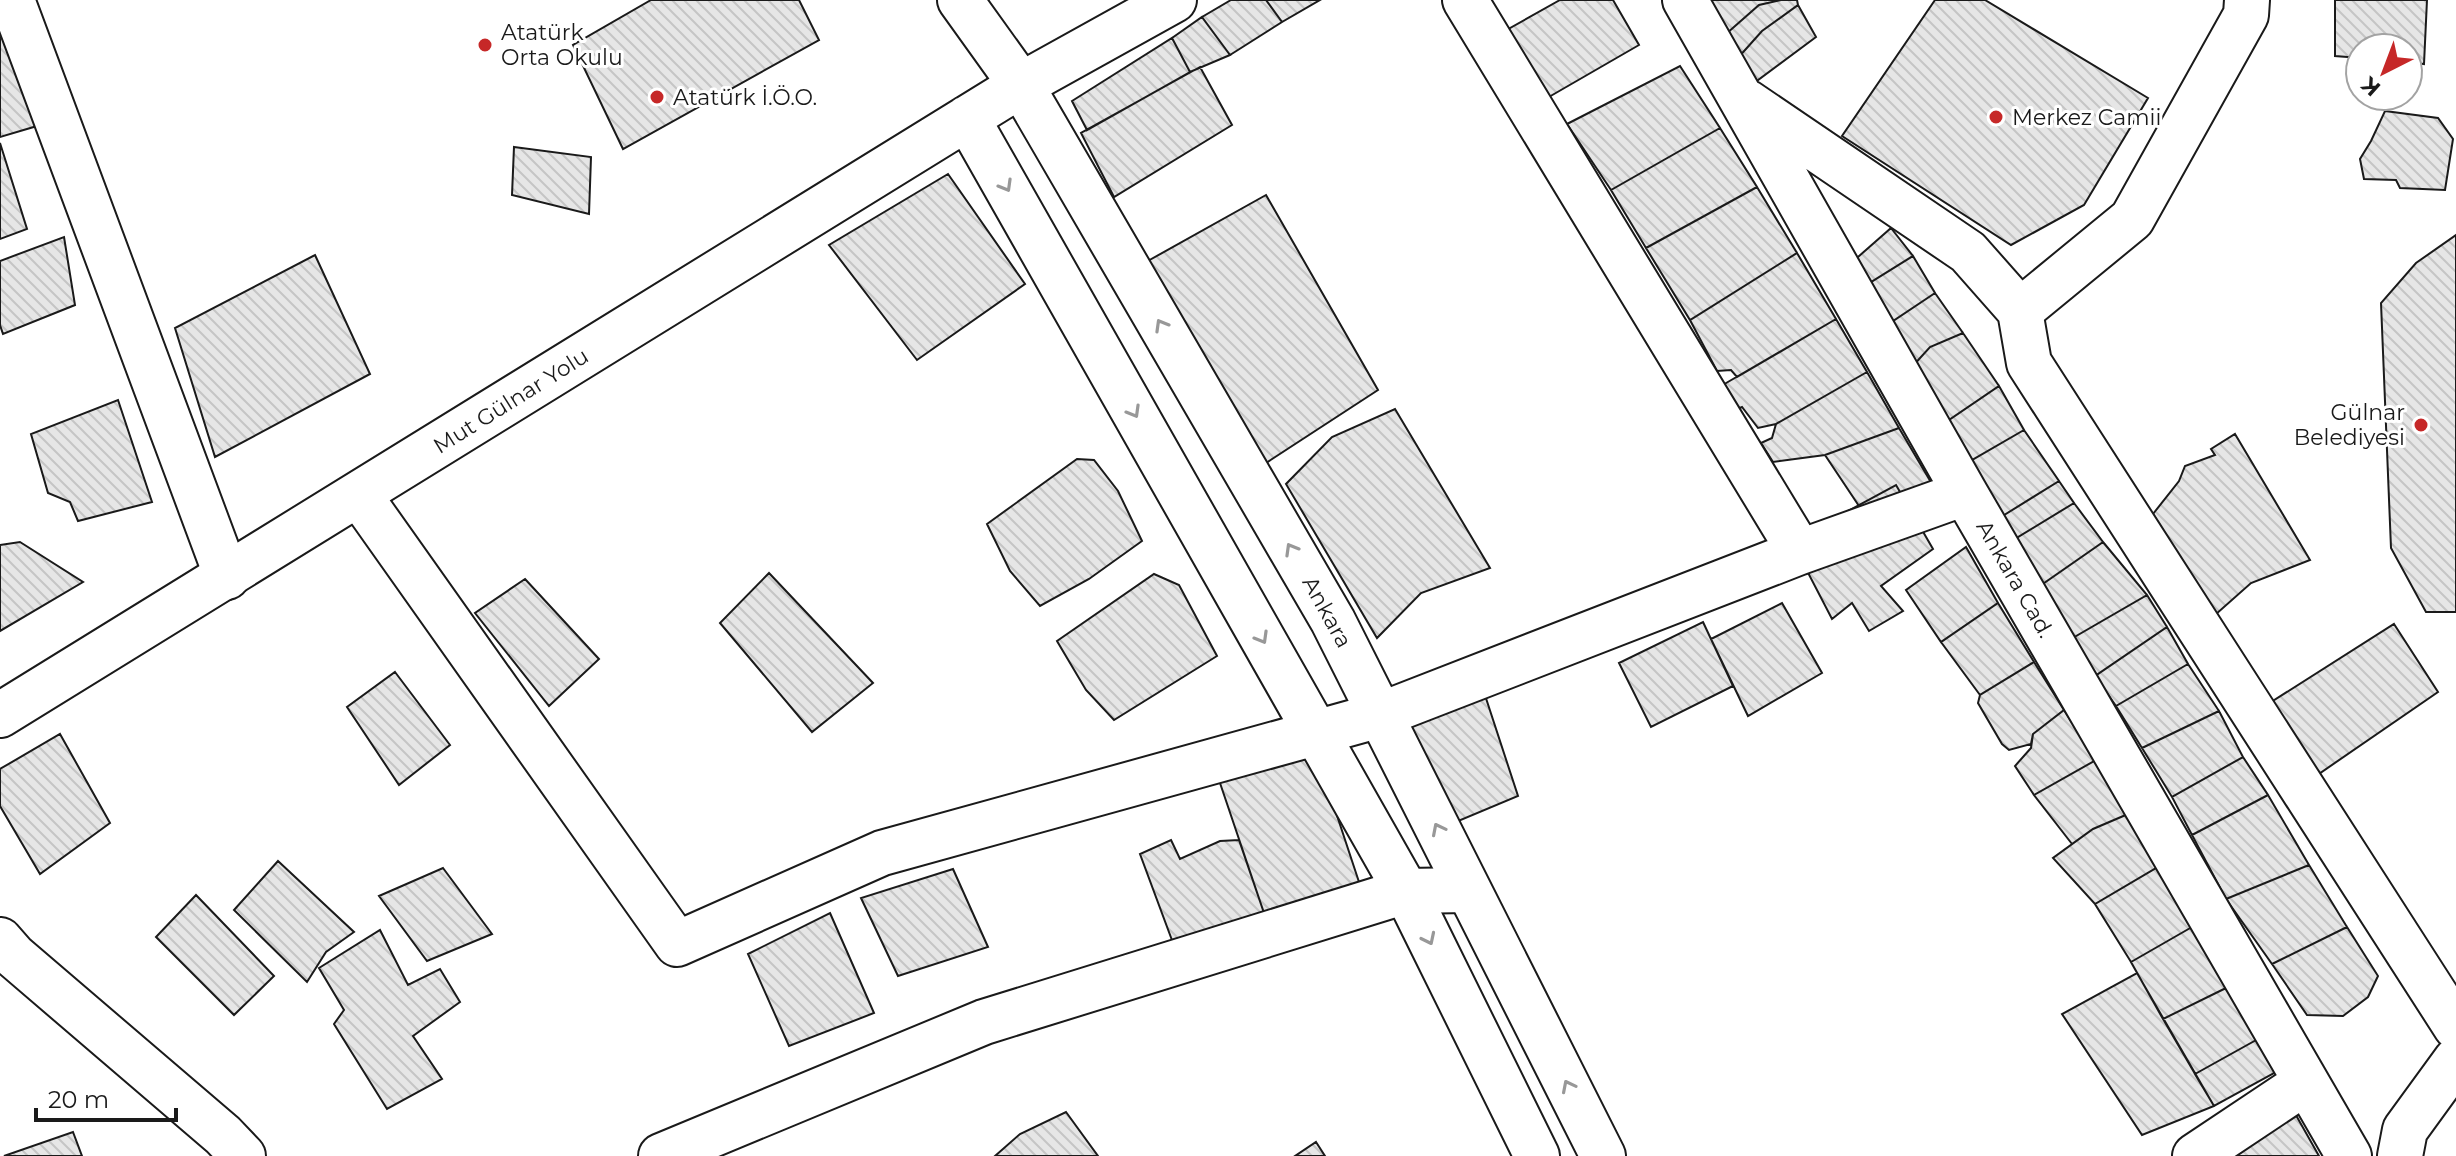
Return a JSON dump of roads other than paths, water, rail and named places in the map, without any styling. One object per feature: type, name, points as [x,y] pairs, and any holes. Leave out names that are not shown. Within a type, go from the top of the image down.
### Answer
[{"type":"street","points":[[12,0],[227,577]]},
{"type":"street","name":"Ankara","points":[[960,0],[1021,85],[1333,621],[1603,1156]]},
{"type":"street","name":"Mut Gülnar Yolu","points":[[0,715],[1021,85],[1174,0]]},
{"type":"street","points":[[1465,0],[1800,552]]},
{"type":"street","name":"Ankara Cad.","points":[[1685,0],[1965,493],[2349,1156]]},
{"type":"street","points":[[2020,311],[2132,219],[2246,15],[2247,0]]},
{"type":"street","points":[[1740,97],[1968,252],[2020,311],[2029,363],[2456,1027]]},
{"type":"street","points":[[967,118],[1406,891],[1537,1156]]},
{"type":"street","points":[[359,495],[677,944],[882,853],[1380,715],[1800,552],[1965,493]]},
{"type":"street","points":[[661,1156],[984,1022],[1406,891],[1468,890]]},
{"type":"street","points":[[0,940],[14,956],[223,1135],[243,1156]]},
{"type":"street","points":[[2400,1156],[2405,1130],[2456,1060]]},
{"type":"street","points":[[2195,1156],[2306,1082]]},
{"type":"place","name":"Atatürk Orta Okulu","points":[[485,45]]},
{"type":"place","name":"Atatürk İ.Ö.O.","points":[[657,97]]},
{"type":"place","name":"Merkez Camii","points":[[1996,117]]},
{"type":"place","name":"Gülnar Belediyesi","points":[[2421,425]]}]
